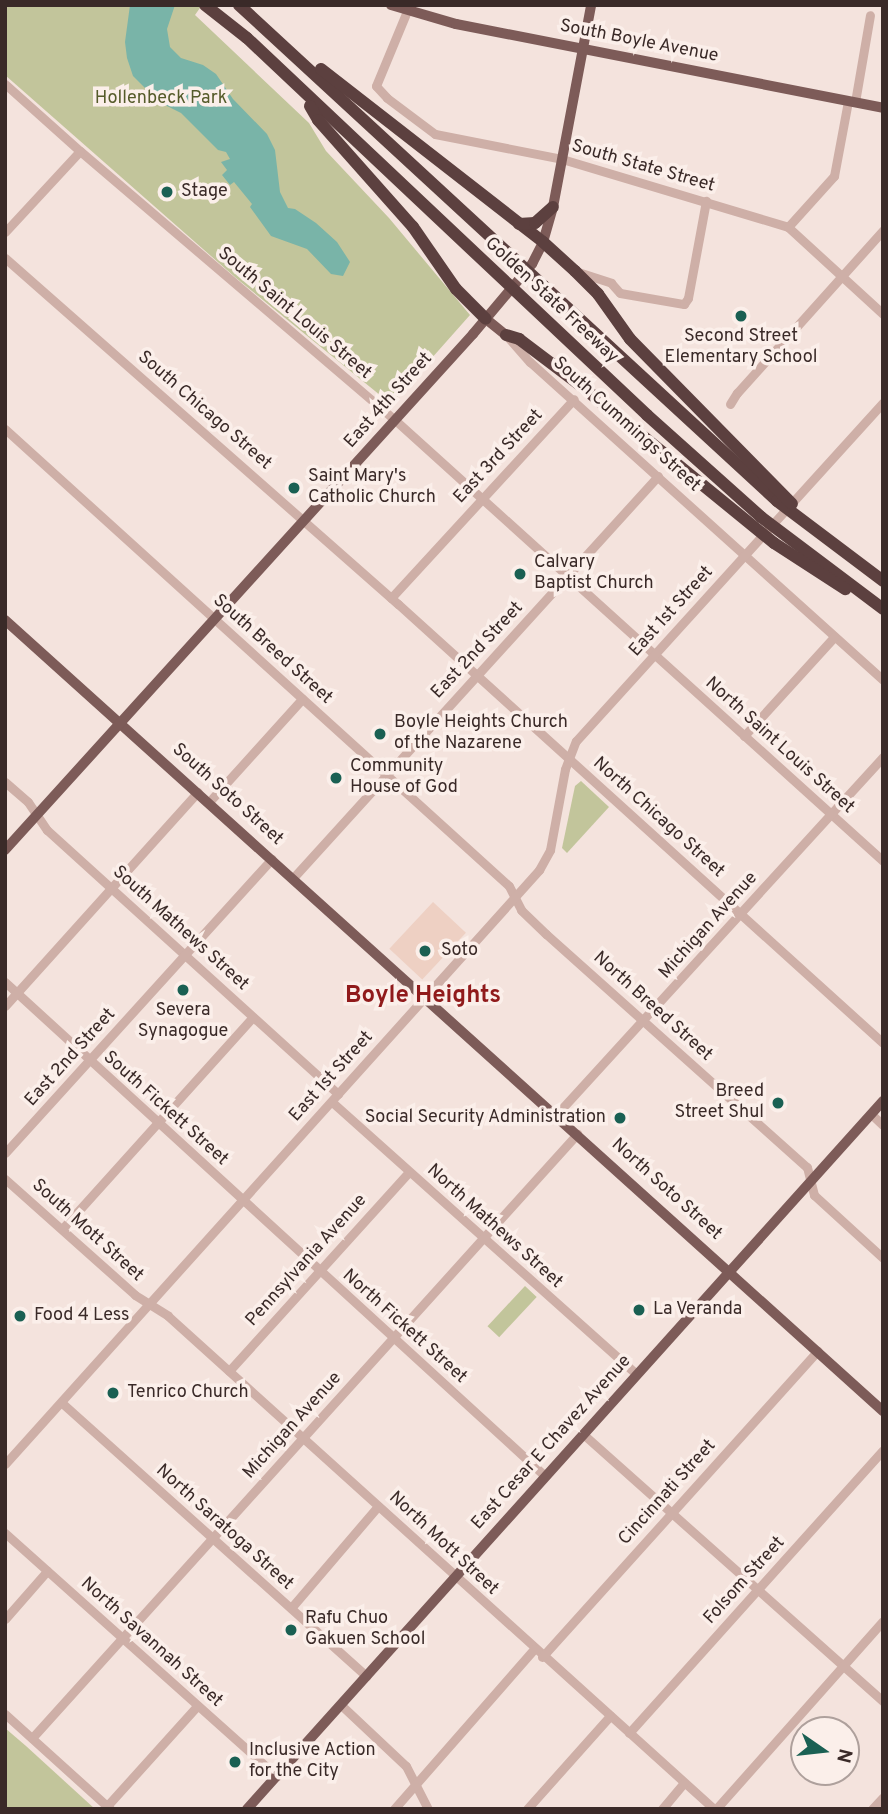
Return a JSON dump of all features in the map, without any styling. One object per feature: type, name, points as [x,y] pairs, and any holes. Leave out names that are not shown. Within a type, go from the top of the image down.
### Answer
[{"type":"highway","name":"Golden State Freeway","points":[[205,5],[247,38],[757,522],[878,606]]},
{"type":"highway","name":"Golden State Freeway","points":[[239,5],[281,40],[506,252],[801,518],[883,581]]},
{"type":"highway","points":[[281,40],[543,242],[575,271],[598,294],[630,339],[780,498]]},
{"type":"highway","points":[[303,93],[318,120],[397,207],[456,289],[486,319]]},
{"type":"highway","points":[[519,224],[535,223],[553,208]]},
{"type":"highway","points":[[506,335],[519,339],[757,522]]},
{"type":"main road","name":"South Boyle Avenue","points":[[391,5],[407,11],[582,49],[883,108]]},
{"type":"main road","name":"East 4th Street","points":[[5,850],[486,319],[532,264],[543,242],[553,208],[591,5]]},
{"type":"main road","name":"South Cummings Street","points":[[486,319],[506,335]]},
{"type":"main road","name":"South Soto Street","points":[[5,620],[426,996]]},
{"type":"main road","name":"North Soto Street","points":[[426,996],[883,1410]]},
{"type":"main road","name":"East Cesar E Chavez Avenue","points":[[247,1809],[883,1101]]},
{"type":"street","name":"South State Street","points":[[407,11],[376,86],[387,98],[435,134],[562,159],[788,227],[883,314]]},
{"type":"street","points":[[788,227],[834,176],[870,15]]},
{"type":"street","name":"South Saint Louis Street","points":[[5,84],[79,151],[395,420],[655,654]]},
{"type":"street","points":[[5,232],[79,151]]},
{"type":"street","points":[[575,271],[611,283],[620,293],[684,304],[688,298],[706,201]]},
{"type":"street","points":[[730,404],[883,230]]},
{"type":"street","name":"South Chicago Street","points":[[5,258],[304,520],[568,757]]},
{"type":"street","name":"South Cummings Street","points":[[506,335],[530,362],[883,680]]},
{"type":"street","name":"East 3rd Street","points":[[391,598],[574,400]]},
{"type":"street","name":"East 1st Street","points":[[5,1464],[539,870],[550,850],[568,757],[587,727],[883,403]]},
{"type":"street","name":"South Breed Street","points":[[5,429],[509,886],[514,897]]},
{"type":"street","name":"East 2nd Street","points":[[293,878],[658,476]]},
{"type":"street","points":[[744,736],[834,637]]},
{"type":"street","name":"North Saint Louis Street","points":[[655,654],[883,862]]},
{"type":"street","points":[[209,802],[302,699]]},
{"type":"street","name":"North Chicago Street","points":[[568,757],[883,1043]]},
{"type":"street","name":"Michigan Avenue","points":[[556,1115],[883,757]]},
{"type":"street","name":"South Mathews Street","points":[[5,782],[28,802],[47,830],[253,1017],[335,1098]]},
{"type":"street","points":[[5,1006],[198,792]]},
{"type":"street","name":"East 2nd Street","points":[[5,1153],[272,859]]},
{"type":"street","name":"North Breed Street","points":[[514,897],[521,910],[807,1167],[814,1195],[883,1258]]},
{"type":"street","name":"South Fickett Street","points":[[5,982],[242,1202]]},
{"type":"street","points":[[62,1229],[253,1017]]},
{"type":"street","name":"North Mathews Street","points":[[335,1098],[409,1172],[636,1374]]},
{"type":"street","points":[[871,1114],[883,1125]]},
{"type":"street","name":"Michigan Avenue","points":[[32,1738],[577,1133]]},
{"type":"street","name":"Pennsylvania Avenue","points":[[229,1371],[409,1172]]},
{"type":"street","name":"South Mott Street","points":[[5,1178],[149,1305]]},
{"type":"street","name":"North Fickett Street","points":[[242,1202],[545,1476]]},
{"type":"street","name":"North Mott Street","points":[[149,1305],[159,1309],[229,1371],[542,1657],[715,1809]]},
{"type":"street","name":"Cincinnati Street","points":[[542,1657],[818,1351]]},
{"type":"street","name":"North Saratoga Street","points":[[62,1403],[366,1676]]},
{"type":"street","points":[[583,1434],[883,1701]]},
{"type":"street","name":"Folsom Street","points":[[629,1733],[883,1450]]},
{"type":"street","points":[[290,1608],[378,1506]]},
{"type":"street","name":"North Savannah Street","points":[[5,1533],[277,1776]]},
{"type":"street","points":[[5,1619],[47,1571]]},
{"type":"street","points":[[715,1809],[883,1621]]},
{"type":"street","points":[[394,1809],[534,1649]]},
{"type":"street","points":[[341,1705],[394,1752],[417,1783],[428,1809]]},
{"type":"street","points":[[5,1714],[108,1807],[197,1706]]},
{"type":"street","points":[[527,1809],[610,1716]]},
{"type":"street","points":[[662,1809],[684,1783]]},
{"type":"street","points":[[872,1809],[883,1797]]},
{"type":"green space","name":"Hollenbeck Park","points":[[5,5],[202,5],[195,15],[309,123],[326,151],[389,218],[470,315],[391,404],[236,278],[5,75]]},
{"type":"green space","points":[[581,781],[609,807],[567,853],[562,848],[575,786]]},
{"type":"green space","points":[[525,1286],[537,1297],[499,1337],[487,1326]]},
{"type":"green space","points":[[5,1728],[26,1746],[95,1809],[5,1809]]},
{"type":"shaded area","points":[[433,902],[466,933],[422,979],[389,949]]},
{"type":"water","points":[[130,5],[175,5],[167,29],[170,47],[181,58],[203,65],[216,74],[233,99],[267,134],[275,150],[280,192],[288,208],[295,209],[316,223],[337,242],[350,262],[343,276],[331,274],[307,249],[271,236],[250,207],[252,204],[234,182],[230,185],[222,175],[227,170],[221,162],[230,159],[226,152],[218,150],[181,113],[159,102],[133,76],[125,42]]},
{"type":"place","name":"Stage","points":[[167,192]]},
{"type":"place","name":"Second Street Elementary School","points":[[741,316]]},
{"type":"place","name":"Saint Mary's Catholic Church","points":[[294,488]]},
{"type":"place","name":"Calvary Baptist Church","points":[[520,574]]},
{"type":"place","name":"Boyle Heights Church of the Nazarene","points":[[380,734]]},
{"type":"place","name":"Community House of God","points":[[336,778]]},
{"type":"place","name":"Soto","points":[[425,951]]},
{"type":"place","name":"Severa Synagogue","points":[[183,990]]},
{"type":"place","name":"Breed Street Shul","points":[[778,1103]]},
{"type":"place","name":"Social Security Administration","points":[[620,1118]]},
{"type":"place","name":"La Veranda","points":[[639,1310]]},
{"type":"place","name":"Food 4 Less","points":[[20,1316]]},
{"type":"place","name":"Tenrico Church","points":[[113,1393]]},
{"type":"place","name":"Rafu Chuo Gakuen School","points":[[291,1630]]},
{"type":"place","name":"Inclusive Action for the City","points":[[235,1762]]},
{"type":"district","name":"Boyle Heights","points":[[423,997]]}]
